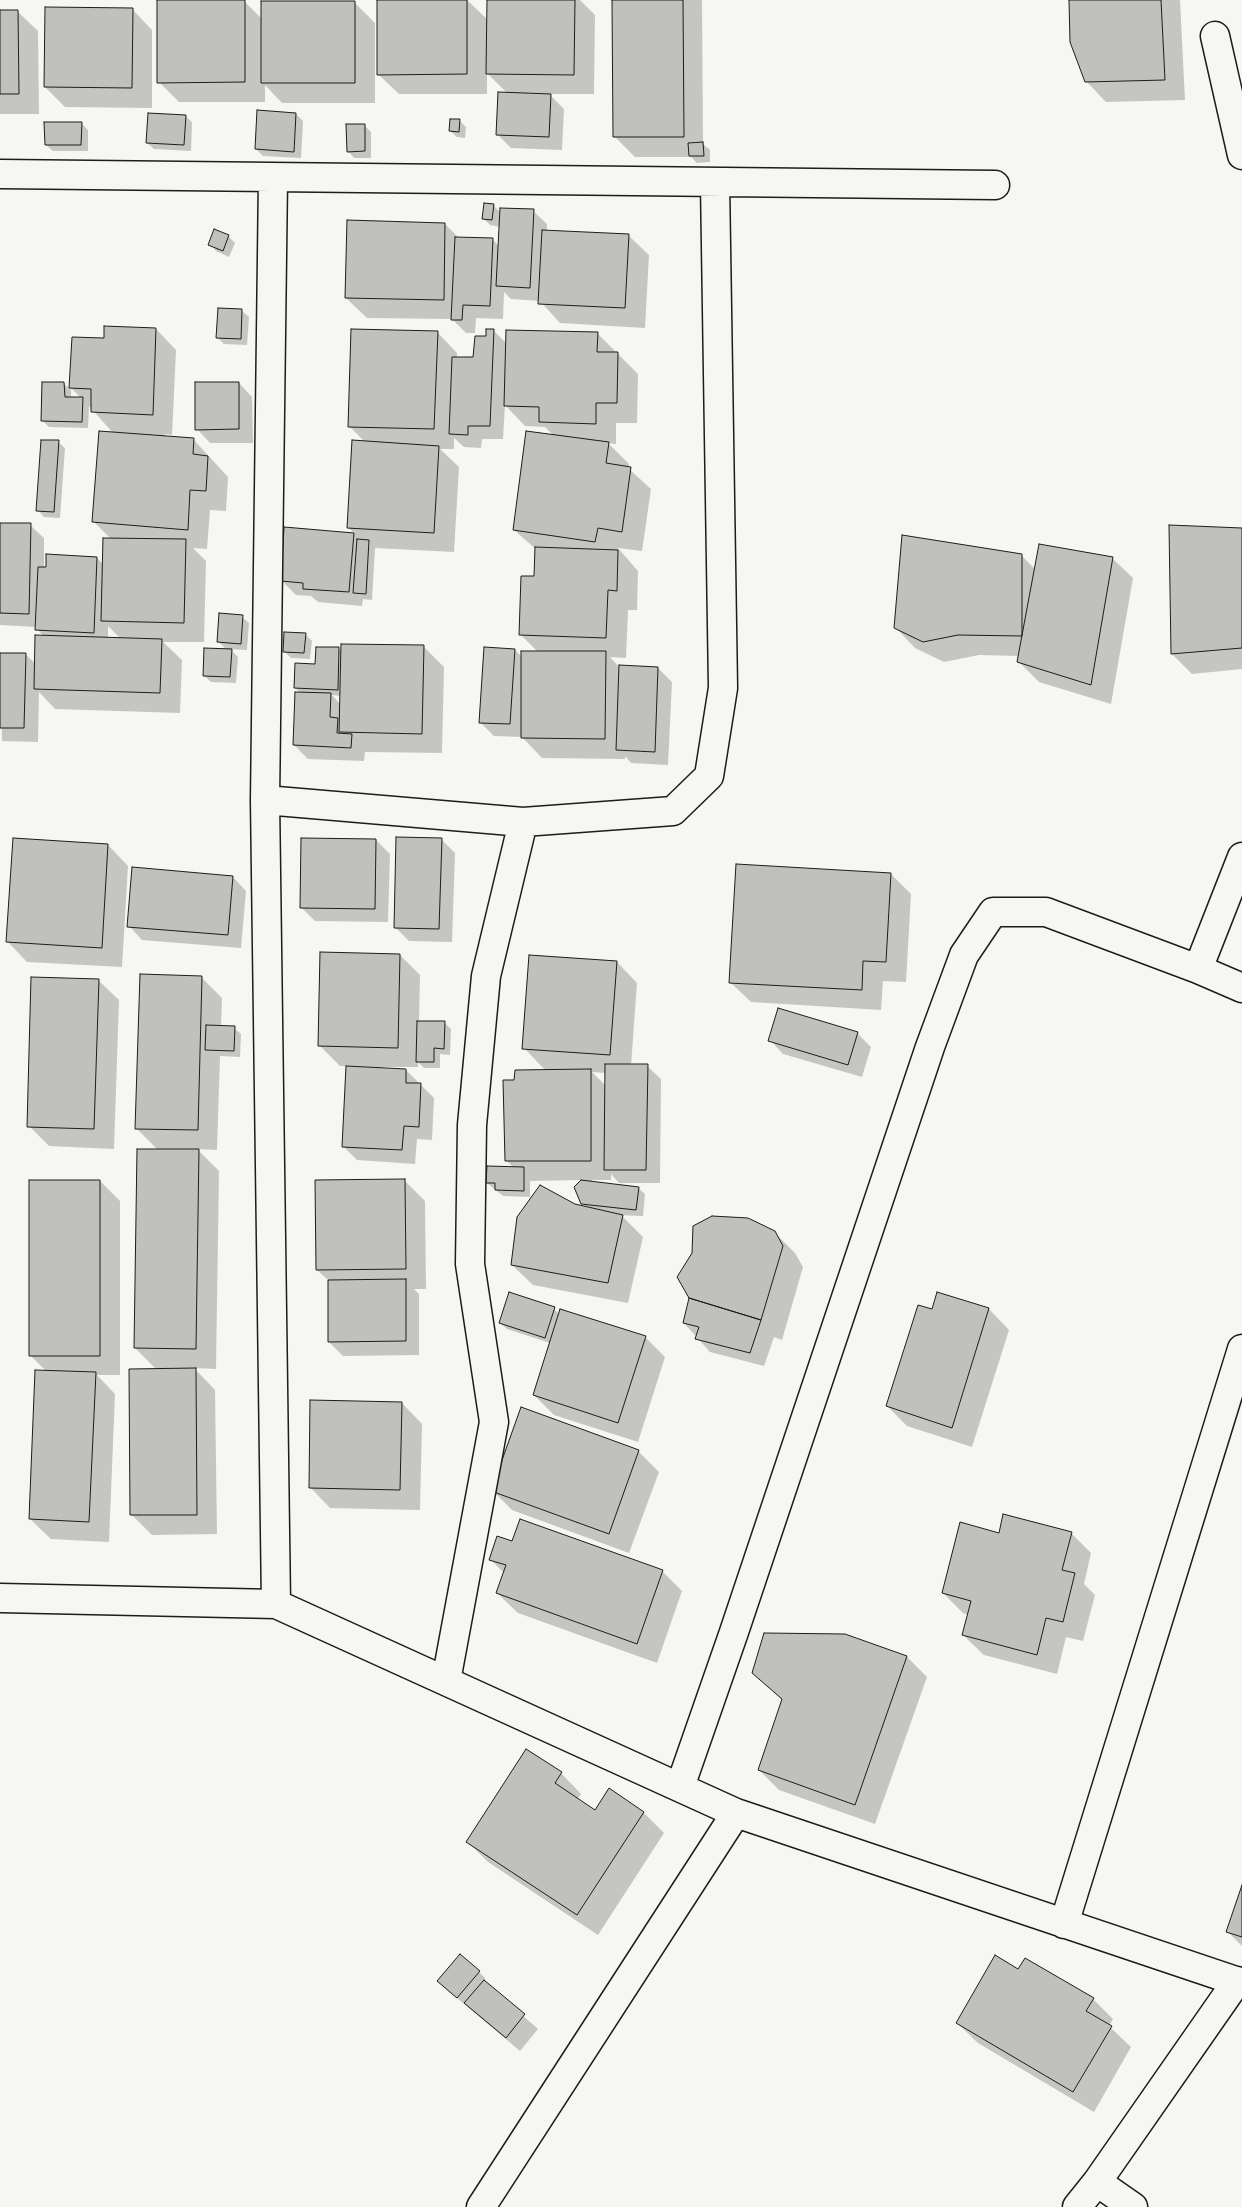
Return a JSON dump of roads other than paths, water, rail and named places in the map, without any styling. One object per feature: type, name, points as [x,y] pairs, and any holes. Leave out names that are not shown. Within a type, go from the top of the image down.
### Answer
[{"type":"street","points":[[1215,36],[1242,155]]},
{"type":"street","points":[[0,174],[715,183],[995,184]]},
{"type":"street","points":[[273,178],[265,800],[276,1604]]},
{"type":"street","points":[[265,800],[523,822],[673,812],[708,776],[723,688],[715,183]]},
{"type":"street","points":[[446,1681],[494,1422],[470,1264],[472,1125],[486,976],[523,822]]},
{"type":"street","points":[[1198,968],[1242,857]]},
{"type":"street","points":[[680,1787],[738,1623],[927,1057],[964,955],[993,912],[1046,912],[1198,968],[1242,988]]},
{"type":"street","points":[[1064,1924],[1242,1349]]},
{"type":"street","points":[[0,1598],[276,1604],[736,1813],[1239,1982],[1077,2207]]},
{"type":"street","points":[[481,2207],[736,1813]]},
{"type":"street","points":[[1096,2182],[1133,2207]]}]
